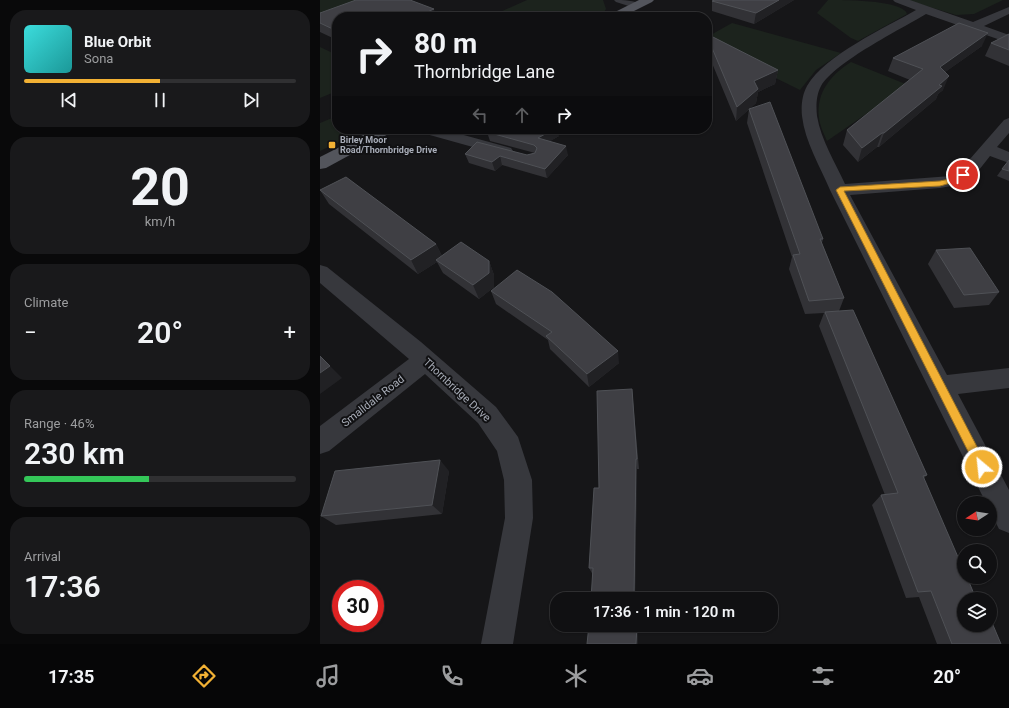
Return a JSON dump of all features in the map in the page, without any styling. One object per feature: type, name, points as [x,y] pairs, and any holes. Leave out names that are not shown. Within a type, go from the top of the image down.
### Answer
[{"type":"main road","points":[[623,12],[648,0]]},
{"type":"main road","points":[[320,164],[377,134]]},
{"type":"street","points":[[620,0],[635,6]]},
{"type":"street","points":[[899,0],[1009,39]]},
{"type":"street","points":[[926,9],[839,62],[824,73],[814,85],[810,100],[810,118],[816,138],[840,190],[1009,519]]},
{"type":"street","points":[[974,26],[1009,10]]},
{"type":"street","points":[[840,190],[940,183],[956,180],[969,171],[1009,123]]},
{"type":"street","points":[[442,134],[522,156]]},
{"type":"street","points":[[987,150],[1009,158]]},
{"type":"street","name":"Thornbridge Drive","points":[[320,272],[487,414],[509,446],[518,480],[519,518],[497,644]]},
{"type":"street","name":"Smalldale Road","points":[[320,442],[425,360]]},
{"type":"street","points":[[940,386],[1009,378]]},
{"type":"shaded area","points":[[320,0],[365,0],[320,15]]},
{"type":"shaded area","points":[[527,0],[603,0],[606,9],[604,12],[500,12]]},
{"type":"shaded area","points":[[828,0],[885,3],[903,9],[907,14],[858,41],[851,38],[817,13]]},
{"type":"shaded area","points":[[907,0],[1003,0],[974,14],[956,15]]},
{"type":"shaded area","points":[[732,23],[841,53],[816,70],[800,90],[712,46],[712,34]]},
{"type":"shaded area","points":[[320,47],[332,53],[332,93],[320,98]]},
{"type":"shaded area","points":[[851,62],[908,85],[827,141],[819,118],[820,100],[826,85],[837,73]]},
{"type":"shaded area","points":[[332,118],[332,134],[356,134],[320,151],[320,123]]},
{"type":"building","points":[[356,0],[410,0],[434,9],[427,12],[332,12],[332,29],[320,23],[320,13]]},
{"type":"building","points":[[779,0],[756,13],[712,1]]},
{"type":"building","points":[[959,23],[988,33],[940,67],[949,76],[939,85],[942,86],[884,133],[862,148],[847,130],[923,69],[893,58]]},
{"type":"building","points":[[1009,34],[1009,50],[991,43]]},
{"type":"building","points":[[712,37],[778,70],[754,81],[758,89],[737,107],[712,48]]},
{"type":"building","points":[[770,102],[823,239],[820,239],[844,298],[809,301],[793,255],[800,254],[749,109]]},
{"type":"building","points":[[494,134],[545,134],[538,138],[566,146],[545,169],[500,156],[492,162],[465,154],[477,142],[527,155],[535,153],[537,148],[534,145]]},
{"type":"building","points":[[1009,160],[1009,171],[1002,169]]},
{"type":"building","points":[[346,177],[436,244],[411,260],[320,190]]},
{"type":"building","points":[[461,242],[489,261],[489,273],[473,285],[436,260]]},
{"type":"building","points":[[970,248],[999,292],[964,295],[936,250]]},
{"type":"building","points":[[517,270],[552,292],[618,351],[587,374],[546,336],[552,332],[491,291]]},
{"type":"building","points":[[853,310],[927,475],[923,476],[957,555],[957,584],[970,584],[973,592],[957,592],[957,632],[996,632],[1001,644],[952,644],[931,591],[918,592],[881,495],[898,493],[825,312]]},
{"type":"building","points":[[320,356],[330,366],[320,373]]},
{"type":"building","points":[[632,389],[637,459],[634,592],[591,592],[593,568],[589,568],[594,488],[599,488],[597,391]]},
{"type":"building","points":[[440,460],[432,505],[321,516],[335,471]]},
{"type":"building","points":[[588,632],[637,632],[636,644],[587,644]]},
{"type":"place","name":"Birley Moor Road/Thornbridge Drive","points":[[332,145]]},
{"type":"route","points":[[963,175],[956,180],[940,183],[840,190],[982,467]]}]
